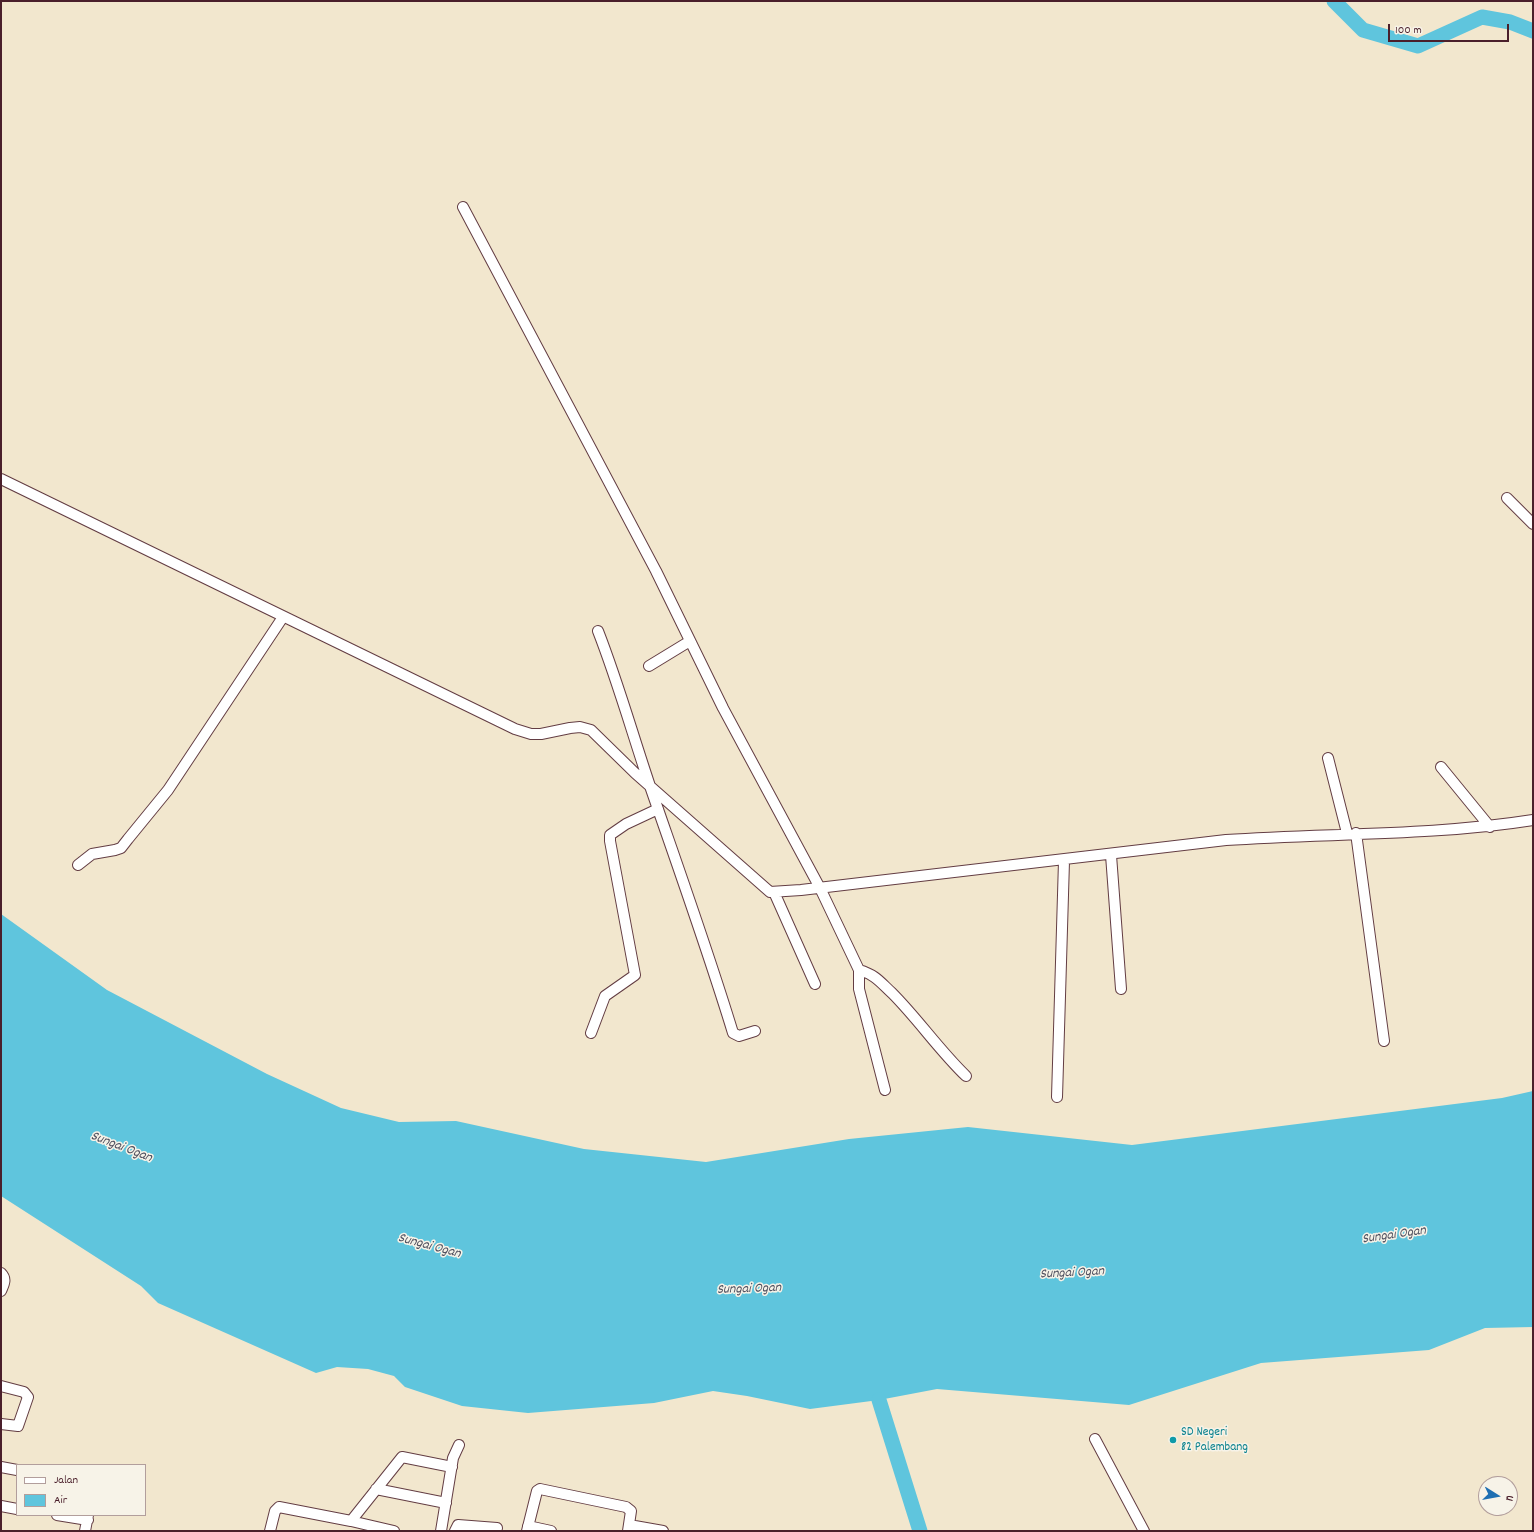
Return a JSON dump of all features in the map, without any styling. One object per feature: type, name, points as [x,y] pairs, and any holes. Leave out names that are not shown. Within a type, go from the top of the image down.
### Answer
[{"type":"street","points":[[463,207],[652,564],[688,643],[820,888],[860,970],[859,989],[885,1090]]},
{"type":"street","points":[[1,479],[521,732],[541,734],[580,727],[591,730],[651,787],[770,892],[820,888],[1064,861],[1226,840],[1490,827],[1533,820]]},
{"type":"street","points":[[1507,498],[1533,524]]},
{"type":"street","points":[[78,865],[92,854],[121,848],[168,790],[283,617]]},
{"type":"street","points":[[598,631],[616,678],[658,809],[707,947],[733,1033],[739,1036],[755,1031]]},
{"type":"street","points":[[649,666],[688,643]]},
{"type":"street","points":[[1328,758],[1351,833],[1384,1041]]},
{"type":"street","points":[[1441,768],[1490,827]]},
{"type":"street","points":[[591,1033],[605,996],[635,975],[610,835],[626,824],[658,809]]},
{"type":"street","points":[[1111,855],[1121,989]]},
{"type":"street","points":[[1057,1097],[1064,861]]},
{"type":"street","points":[[777,892],[815,984]]},
{"type":"street","points":[[860,970],[876,976],[904,1005],[949,1060],[966,1076]]},
{"type":"street","points":[[1,1273],[5,1280],[1,1291]]},
{"type":"street","points":[[1,1386],[24,1392],[28,1397],[18,1426],[1,1424]]},
{"type":"street","points":[[1095,1439],[1144,1531]]},
{"type":"street","points":[[441,1531],[452,1467],[458,1445]]},
{"type":"street","points":[[351,1521],[402,1457],[452,1467]]},
{"type":"street","points":[[1,1467],[16,1470]]},
{"type":"street","points":[[376,1489],[446,1503]]},
{"type":"street","points":[[551,1531],[528,1529],[537,1491],[540,1489],[626,1507],[631,1511],[629,1528],[663,1531]]},
{"type":"street","points":[[1,1506],[16,1508]]},
{"type":"street","points":[[270,1531],[275,1511],[280,1507],[394,1531]]},
{"type":"street","points":[[72,1516],[88,1517],[85,1531]]},
{"type":"street","points":[[455,1531],[458,1526],[497,1528]]},
{"type":"water","name":"Sungai Ogan","points":[[1,914],[107,990],[267,1074],[341,1108],[399,1122],[456,1121],[584,1149],[706,1162],[849,1139],[968,1127],[1132,1145],[1502,1098],[1533,1091],[1533,1327],[1485,1328],[1429,1350],[1261,1363],[1129,1405],[937,1389],[879,1400],[810,1409],[747,1396],[713,1391],[654,1403],[528,1413],[462,1406],[405,1387],[394,1376],[368,1369],[337,1367],[316,1373],[158,1303],[141,1286],[1,1196]]},
{"type":"waterway","points":[[1334,1],[1363,30],[1418,46],[1482,17],[1510,22],[1533,31]]},
{"type":"waterway","points":[[879,1400],[920,1531]]},
{"type":"place","name":"SD Negeri 82 Palembang","points":[[1173,1440]]}]
